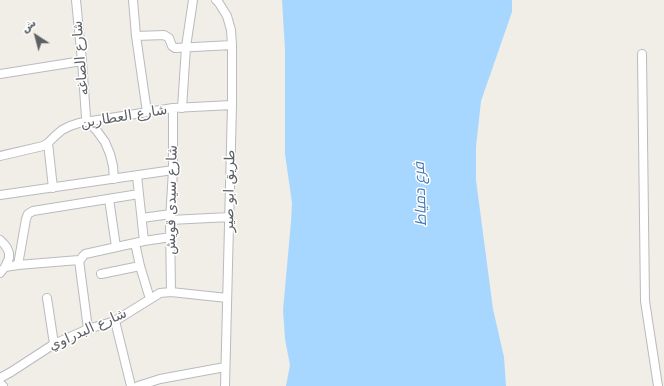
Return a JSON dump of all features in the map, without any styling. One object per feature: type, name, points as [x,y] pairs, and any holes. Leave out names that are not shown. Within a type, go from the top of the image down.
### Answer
[{"type":"street","name":"شارع الصاغه","points":[[76,0],[86,117],[88,122]]},
{"type":"street","points":[[133,0],[136,36],[147,112]]},
{"type":"street","points":[[182,108],[186,47],[193,0]]},
{"type":"street","name":"طريق ابو صير","points":[[216,0],[227,16],[231,30],[232,45],[230,217],[225,386]]},
{"type":"street","points":[[136,36],[164,35],[169,38],[172,46],[175,48],[232,45]]},
{"type":"street","points":[[642,54],[645,302],[658,386]]},
{"type":"street","points":[[0,74],[82,61]]},
{"type":"street","name":"شارع العطارين","points":[[0,156],[43,146],[62,130],[79,123],[173,108],[232,105]]},
{"type":"street","name":"شارع سيدى قويش","points":[[171,292],[170,237],[173,170],[173,108]]},
{"type":"street","points":[[88,122],[97,131],[110,154],[114,179]]},
{"type":"street","points":[[48,143],[53,188]]},
{"type":"street","points":[[0,195],[173,170]]},
{"type":"street","points":[[137,176],[142,218],[140,266],[150,299]]},
{"type":"street","points":[[18,265],[26,219],[28,214],[33,211],[139,194]]},
{"type":"street","points":[[109,199],[116,247]]},
{"type":"street","points":[[142,218],[230,217]]},
{"type":"street","points":[[3,270],[18,265],[79,260],[85,254],[170,237]]},
{"type":"street","points":[[0,240],[4,244],[8,253],[8,263],[3,270]]},
{"type":"street","points":[[79,260],[88,329]]},
{"type":"street","points":[[101,274],[140,266]]},
{"type":"street","name":"شارع البدراوي","points":[[0,378],[54,344],[88,329],[115,321],[160,293],[171,292],[228,298]]},
{"type":"street","points":[[47,298],[54,344]]},
{"type":"street","points":[[115,321],[131,386]]},
{"type":"street","points":[[138,386],[160,379],[225,367]]},
{"type":"street","points":[[0,383],[3,386]]},
{"type":"water","name":"فرع دمياط","points":[[282,0],[512,0],[512,12],[481,101],[476,147],[476,180],[493,309],[504,357],[506,386],[286,386],[290,365],[285,339],[283,310],[292,203],[285,154],[285,50]]}]
